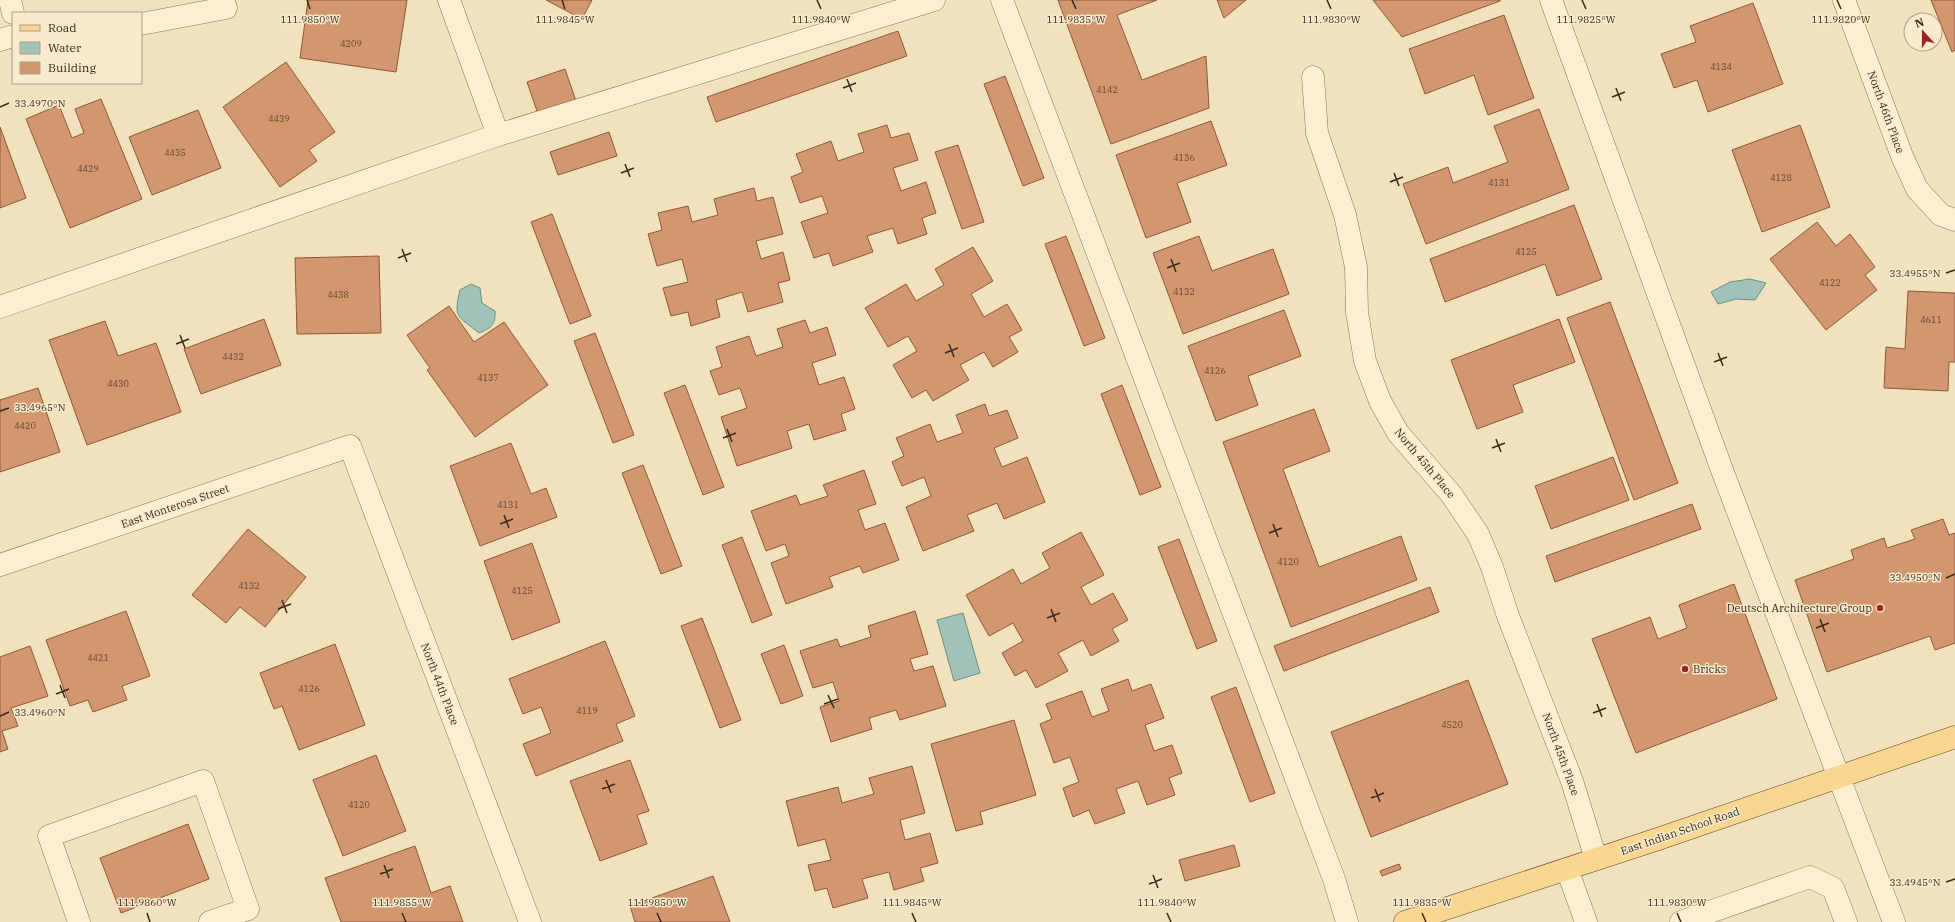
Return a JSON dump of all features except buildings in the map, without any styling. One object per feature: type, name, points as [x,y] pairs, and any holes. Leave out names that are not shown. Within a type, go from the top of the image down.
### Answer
[{"type":"main road","name":"East Indian School Road","points":[[1405,922],[1838,778],[1955,737]]},
{"type":"street","points":[[10,0],[13,12]]},
{"type":"street","points":[[449,0],[498,135]]},
{"type":"street","points":[[0,307],[498,135],[934,0]]},
{"type":"street","points":[[1002,0],[1334,879],[1347,922]]},
{"type":"street","points":[[1551,0],[1722,470],[1750,538],[1838,778],[1894,922]]},
{"type":"street","name":"North 46th Place","points":[[1844,0],[1902,156],[1916,189],[1948,218]]},
{"type":"street","points":[[142,24],[225,4]]},
{"type":"street","points":[[0,40],[12,36]]},
{"type":"street","name":"North 45th Place","points":[[1313,77],[1317,133],[1345,215],[1356,267],[1357,312],[1365,361],[1380,401],[1398,433],[1451,494],[1478,534],[1492,567],[1508,616],[1572,781],[1596,859]]},
{"type":"street","name":"East Monterosa Street","points":[[0,565],[350,446]]},
{"type":"street","name":"North 44th Place","points":[[350,446],[530,922]]},
{"type":"street","points":[[79,922],[49,836],[203,782],[248,909],[210,922]]},
{"type":"street","points":[[1567,869],[1586,922]]},
{"type":"street","points":[[1681,922],[1810,877],[1833,888],[1846,922]]},
{"type":"water","points":[[1750,279],[1766,283],[1755,300],[1736,299],[1718,304],[1711,292],[1730,282]]},
{"type":"water","points":[[471,284],[480,288],[482,303],[495,311],[494,323],[479,333],[459,316],[457,311],[460,290]]},
{"type":"water","points":[[963,613],[980,673],[954,681],[937,620]]},
{"type":"place","name":"Deutsch Architecture Group","points":[[1880,608]]},
{"type":"place","name":"Bricks","points":[[1685,669]]}]
